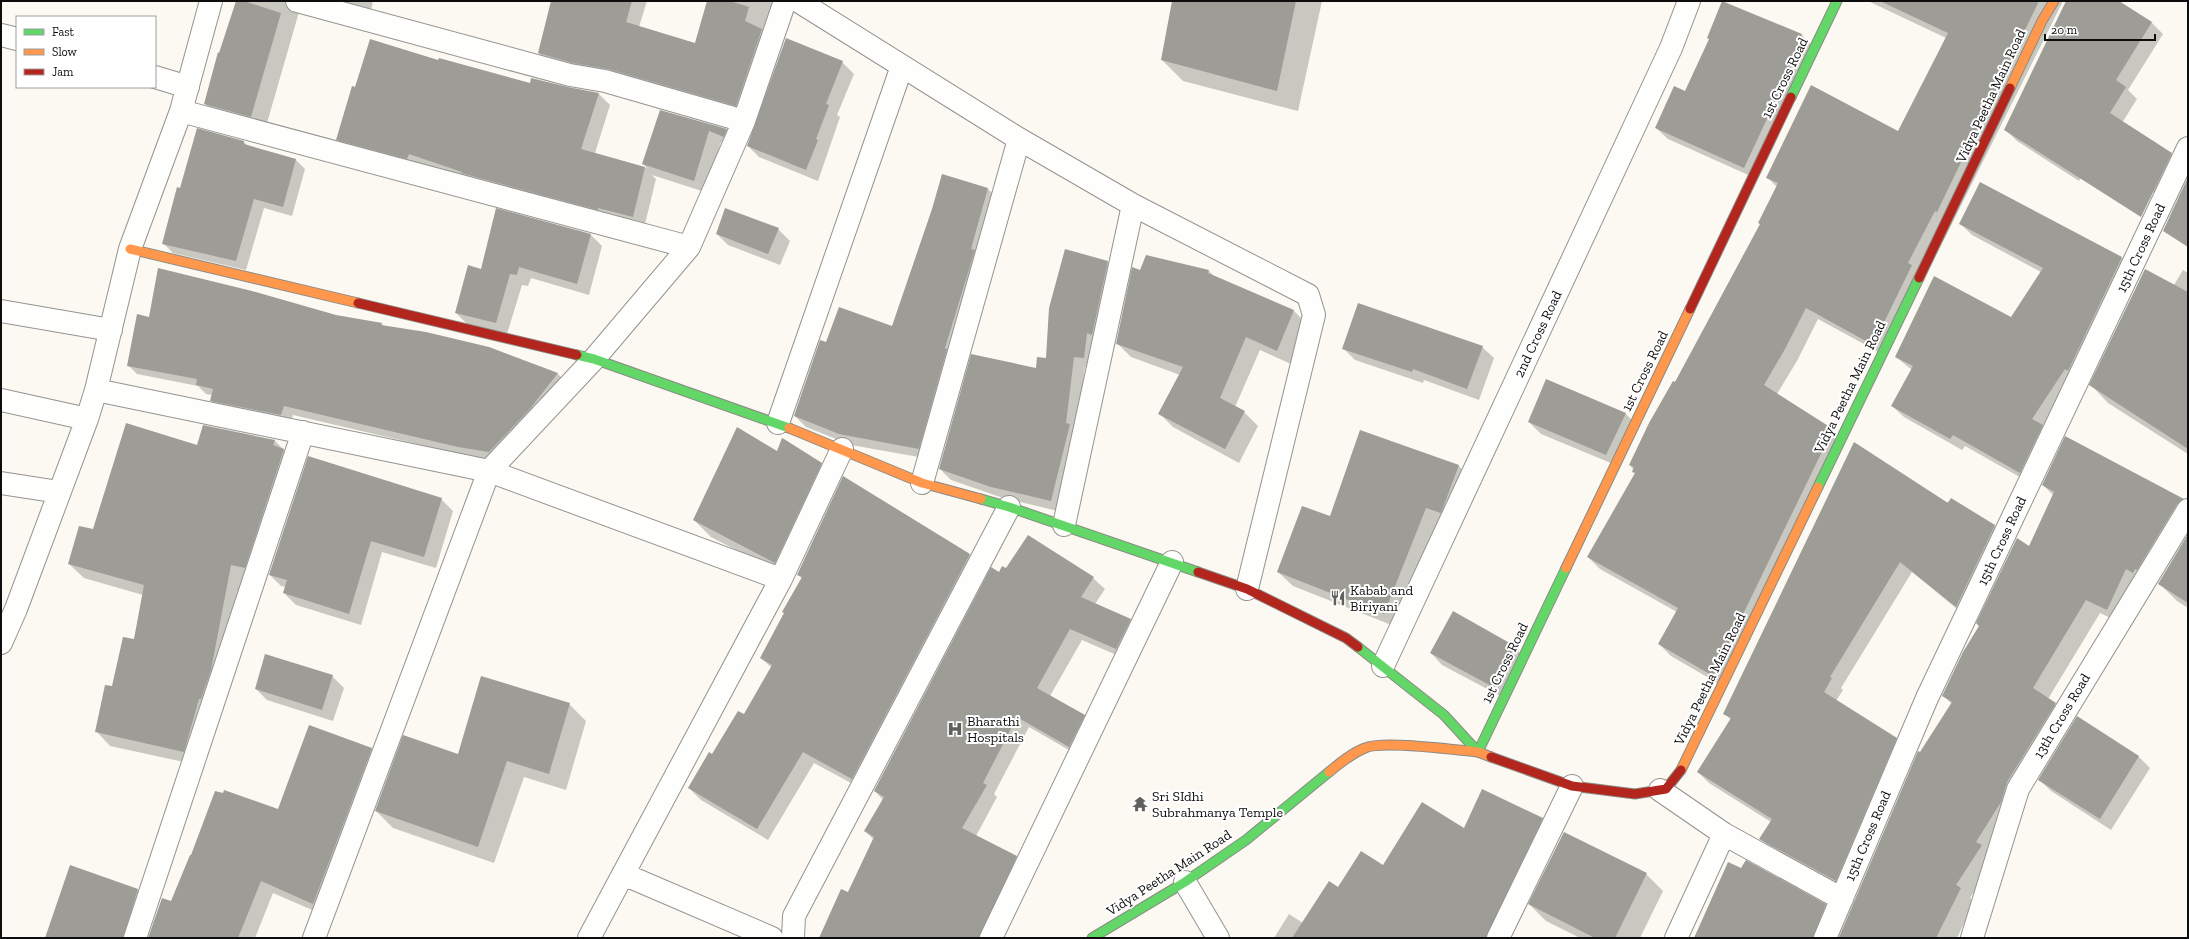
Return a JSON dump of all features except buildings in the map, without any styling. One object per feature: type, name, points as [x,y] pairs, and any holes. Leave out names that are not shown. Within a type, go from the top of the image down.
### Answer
[{"type":"street","points":[[1,643],[16,609],[87,419],[96,390],[130,249],[181,111],[211,1]]},
{"type":"street","points":[[297,1],[570,75],[605,81],[744,121]]},
{"type":"street","points":[[314,938],[489,471],[594,359],[689,247],[744,121],[785,1]]},
{"type":"street","points":[[798,1],[1020,139],[1133,205],[1308,296],[1314,315],[1247,589]]},
{"type":"street","name":"2nd Cross Road","points":[[1383,666],[1668,55],[1689,1]]},
{"type":"street","name":"1st Cross Road","points":[[1478,752],[1837,1]]},
{"type":"street","name":"Vidya Peetha Main Road","points":[[1092,938],[1184,882],[1246,840],[1345,759],[1366,747],[1390,745],[1478,752],[1572,786],[1635,794],[1666,789],[1684,766],[1981,151],[2042,21],[2054,1]]},
{"type":"street","points":[[1,35],[16,39]]},
{"type":"street","points":[[778,423],[902,66]]},
{"type":"street","points":[[156,77],[188,87]]},
{"type":"street","points":[[181,111],[689,247]]},
{"type":"street","points":[[922,482],[1020,139]]},
{"type":"street","name":"15th Cross Road","points":[[1825,938],[1927,698],[2188,148]]},
{"type":"street","points":[[1064,525],[1133,205]]},
{"type":"street","points":[[130,249],[594,359],[778,423],[922,482],[1009,506],[1247,589],[1346,638],[1444,715],[1478,752]]},
{"type":"street","points":[[1,311],[111,330]]},
{"type":"street","points":[[96,390],[489,471],[781,579]]},
{"type":"street","points":[[1,400],[87,419]]},
{"type":"street","points":[[135,938],[303,432]]},
{"type":"street","points":[[588,938],[781,579],[842,449]]},
{"type":"street","points":[[1,483],[59,492]]},
{"type":"street","points":[[793,938],[794,916],[1009,506]]},
{"type":"street","name":"13th Cross Road","points":[[1972,938],[2018,789],[2188,510]]},
{"type":"street","points":[[991,938],[1172,562]]},
{"type":"street","points":[[1498,938],[1572,786]]},
{"type":"street","points":[[1660,790],[1724,834],[1842,899]]},
{"type":"street","points":[[1676,938],[1724,834]]},
{"type":"street","points":[[623,874],[772,938]]},
{"type":"street","points":[[1184,882],[1218,938]]},
{"type":"traffic: fast","points":[[1791,97],[1837,1]]},
{"type":"traffic: fast","points":[[1818,487],[1919,278]]},
{"type":"traffic: fast","points":[[577,355],[594,359],[789,428]]},
{"type":"traffic: fast","points":[[981,499],[1009,507],[1198,572]]},
{"type":"traffic: fast","points":[[1478,752],[1566,568]]},
{"type":"traffic: fast","points":[[1358,647],[1444,715],[1478,752]]},
{"type":"traffic: fast","points":[[1092,938],[1185,882],[1246,840],[1329,772]]},
{"type":"traffic: slow","points":[[2010,88],[2042,21],[2054,1]]},
{"type":"traffic: slow","points":[[130,249],[358,303]]},
{"type":"traffic: slow","points":[[1566,568],[1690,309]]},
{"type":"traffic: slow","points":[[789,428],[922,483],[981,499]]},
{"type":"traffic: slow","points":[[1681,770],[1818,487]]},
{"type":"traffic: slow","points":[[1329,772],[1346,758],[1365,748],[1374,746],[1403,745],[1437,748],[1478,752],[1491,757]]},
{"type":"traffic: jam","points":[[1919,278],[2010,88]]},
{"type":"traffic: jam","points":[[1690,309],[1791,97]]},
{"type":"traffic: jam","points":[[358,303],[577,355]]},
{"type":"traffic: jam","points":[[1198,572],[1247,589],[1346,638],[1358,647]]},
{"type":"traffic: jam","points":[[1491,757],[1572,786],[1635,794],[1666,789],[1681,770]]},
{"type":"place","name":"Kabab and Biriyani","points":[[1338,598]]},
{"type":"place","name":"Bharathi Hospitals","points":[[955,729]]},
{"type":"place","name":"Sri SIdhi Subrahmanya Temple","points":[[1140,804]]}]
